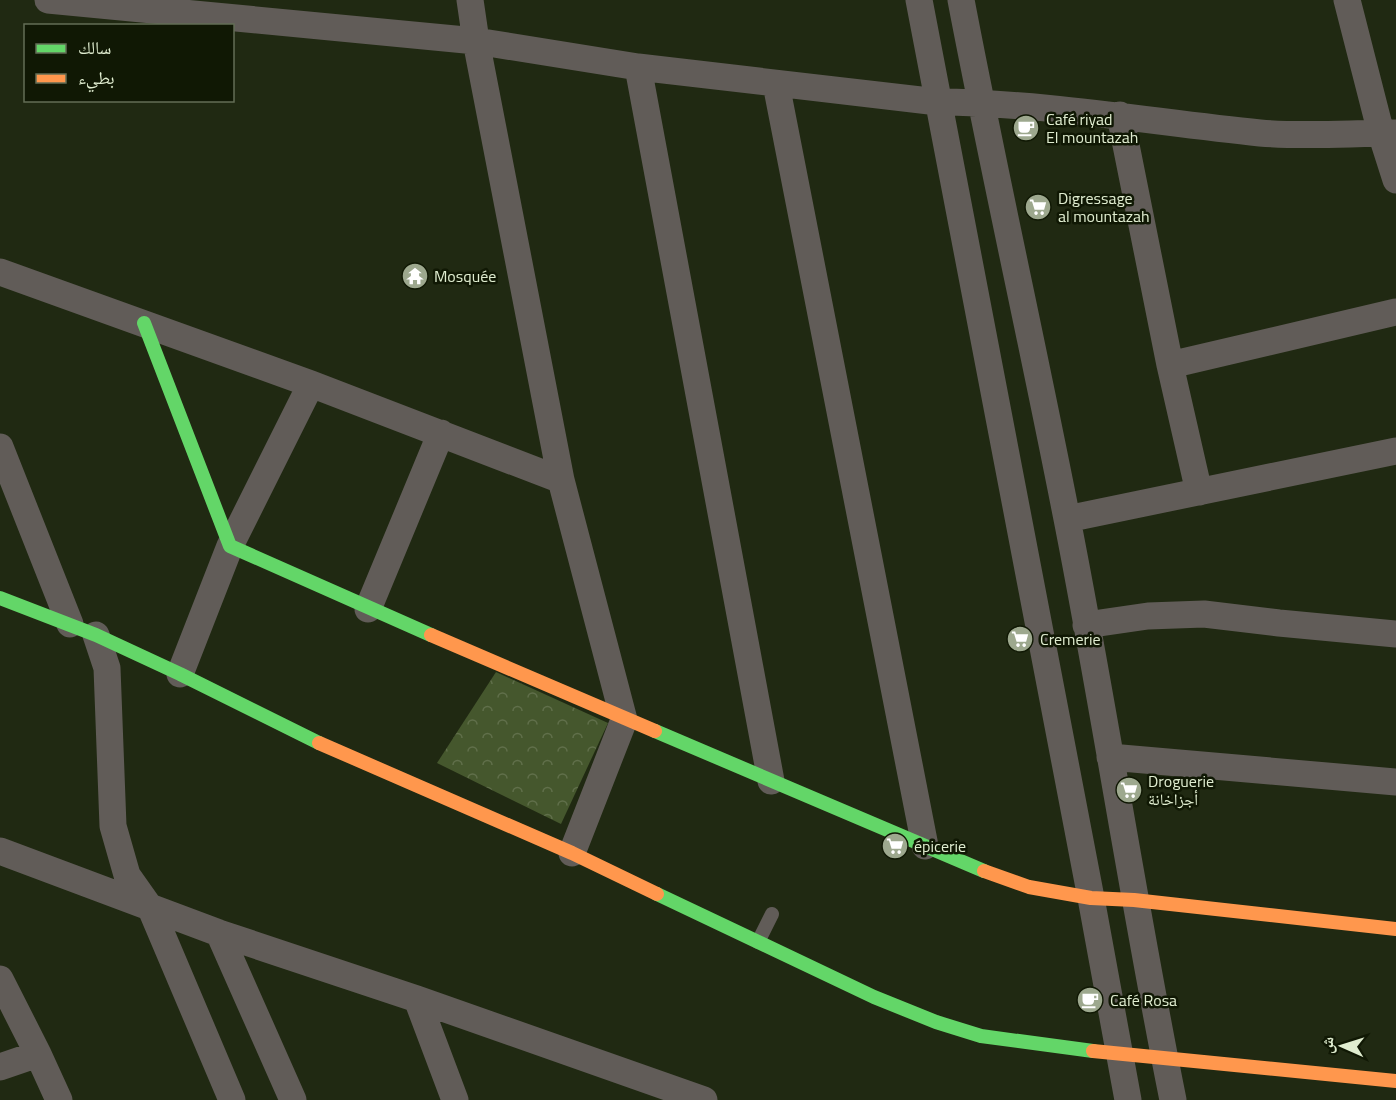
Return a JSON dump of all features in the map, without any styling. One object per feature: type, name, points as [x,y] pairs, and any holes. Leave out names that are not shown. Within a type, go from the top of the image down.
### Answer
[{"type":"street","points":[[48,0],[476,41],[638,67],[938,102],[980,102],[1120,115],[1260,133],[1320,136],[1389,133]]},
{"type":"street","points":[[470,0],[561,480],[624,720],[572,853]]},
{"type":"street","points":[[919,0],[1128,1100]]},
{"type":"street","points":[[961,0],[1067,519],[1134,900],[1173,1100]]},
{"type":"street","points":[[1347,0],[1389,133],[1396,180]]},
{"type":"street","points":[[638,67],[771,780]]},
{"type":"street","points":[[776,84],[925,846]]},
{"type":"street","points":[[1120,115],[1170,365],[1199,492]]},
{"type":"street","points":[[0,272],[311,384],[561,480]]},
{"type":"street","points":[[1170,365],[1396,312]]},
{"type":"street","points":[[144,323],[231,546],[368,609],[624,720],[979,869],[1029,887],[1091,898],[1134,900],[1396,929]]},
{"type":"street","points":[[180,674],[231,546],[311,384]]},
{"type":"street","points":[[368,609],[441,433]]},
{"type":"street","points":[[0,447],[70,624]]},
{"type":"street","points":[[1067,519],[1396,451]]},
{"type":"street","points":[[0,598],[96,635],[316,742],[572,853],[874,998],[936,1022],[981,1036],[1119,1055],[1396,1081]]},
{"type":"street","points":[[1086,626],[1148,616],[1204,614],[1396,634]]},
{"type":"street","points":[[96,635],[107,668],[113,826],[127,875],[151,909],[232,1100]]},
{"type":"street","points":[[1110,757],[1396,782]]},
{"type":"street","points":[[0,851],[151,909],[704,1100]]},
{"type":"street","points":[[219,933],[293,1100]]},
{"type":"street","points":[[0,981],[59,1100]]},
{"type":"street","points":[[417,999],[455,1100]]},
{"type":"street","points":[[0,1067],[38,1054]]},
{"type":"lane","points":[[758,942],[772,914]]},
{"type":"green space","points":[[496,672],[608,723],[561,824],[437,763]]},
{"type":"traffic: fast","points":[[144,323],[230,546],[431,635]]},
{"type":"traffic: fast","points":[[0,598],[96,635],[319,743]]},
{"type":"traffic: fast","points":[[655,731],[984,871]]},
{"type":"traffic: fast","points":[[657,894],[874,997],[936,1022],[981,1036],[1093,1051]]},
{"type":"traffic: slow","points":[[431,635],[655,731]]},
{"type":"traffic: slow","points":[[319,743],[572,853],[657,894]]},
{"type":"traffic: slow","points":[[984,871],[1029,887],[1091,898],[1134,900],[1396,929]]},
{"type":"traffic: slow","points":[[1093,1051],[1396,1081]]},
{"type":"place","name":"Café riyad El mountazah","points":[[1026,128]]},
{"type":"place","name":"Digressage al mountazah","points":[[1038,207]]},
{"type":"place","name":"Mosquée","points":[[415,276]]},
{"type":"place","name":"Cremerie","points":[[1020,639]]},
{"type":"place","name":"Droguerie أجزاخانة","points":[[1129,790]]},
{"type":"place","name":"épicerie","points":[[895,846]]},
{"type":"place","name":"Café Rosa","points":[[1090,1000]]}]
